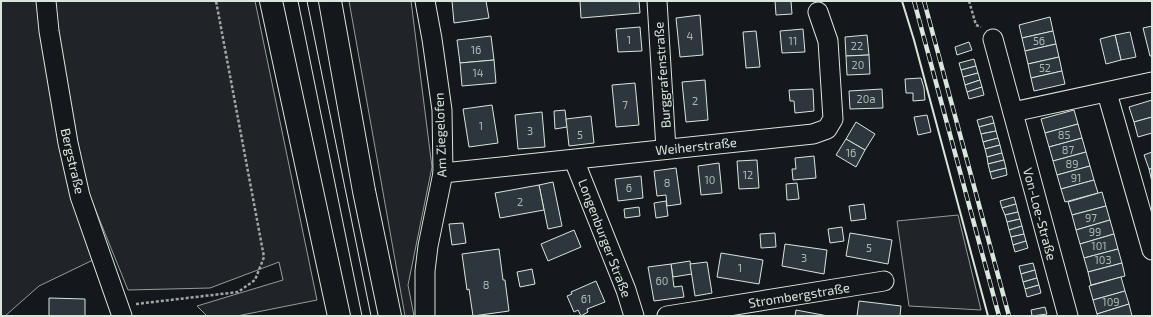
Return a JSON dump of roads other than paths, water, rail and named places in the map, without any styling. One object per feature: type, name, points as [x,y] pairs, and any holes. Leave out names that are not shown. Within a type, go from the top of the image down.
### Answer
[{"type":"highway","points":[[271,1],[339,316]]},
{"type":"highway","points":[[330,1],[364,191],[390,316]]},
{"type":"street","name":"Bergstraße","points":[[46,1],[49,30],[68,143],[80,196],[120,312]]},
{"type":"street","name":"Am Ziegelofen","points":[[425,1],[442,110],[444,173],[428,246],[425,271],[425,316]]},
{"type":"street","name":"Burggrafenstraße","points":[[657,1],[666,149]]},
{"type":"street","name":"Weiherstraße","points":[[444,173],[813,134],[827,128],[833,118],[828,41],[818,12]]},
{"type":"street","name":"Von-Loe-Straße","points":[[994,39],[1068,316]]},
{"type":"street","points":[[1013,112],[1107,93],[1152,82]]},
{"type":"street","points":[[1107,93],[1152,250]]},
{"type":"street","name":"Longenburger Straße","points":[[574,160],[626,290],[634,316]]},
{"type":"street","name":"Strombergstraße","points":[[667,316],[884,281]]},
{"type":"tram line","points":[[298,1],[362,316]]},
{"type":"tram line","points":[[307,1],[371,316]]},
{"type":"railway","points":[[914,1],[999,316]]},
{"type":"railway","points":[[924,1],[1009,316]]}]
